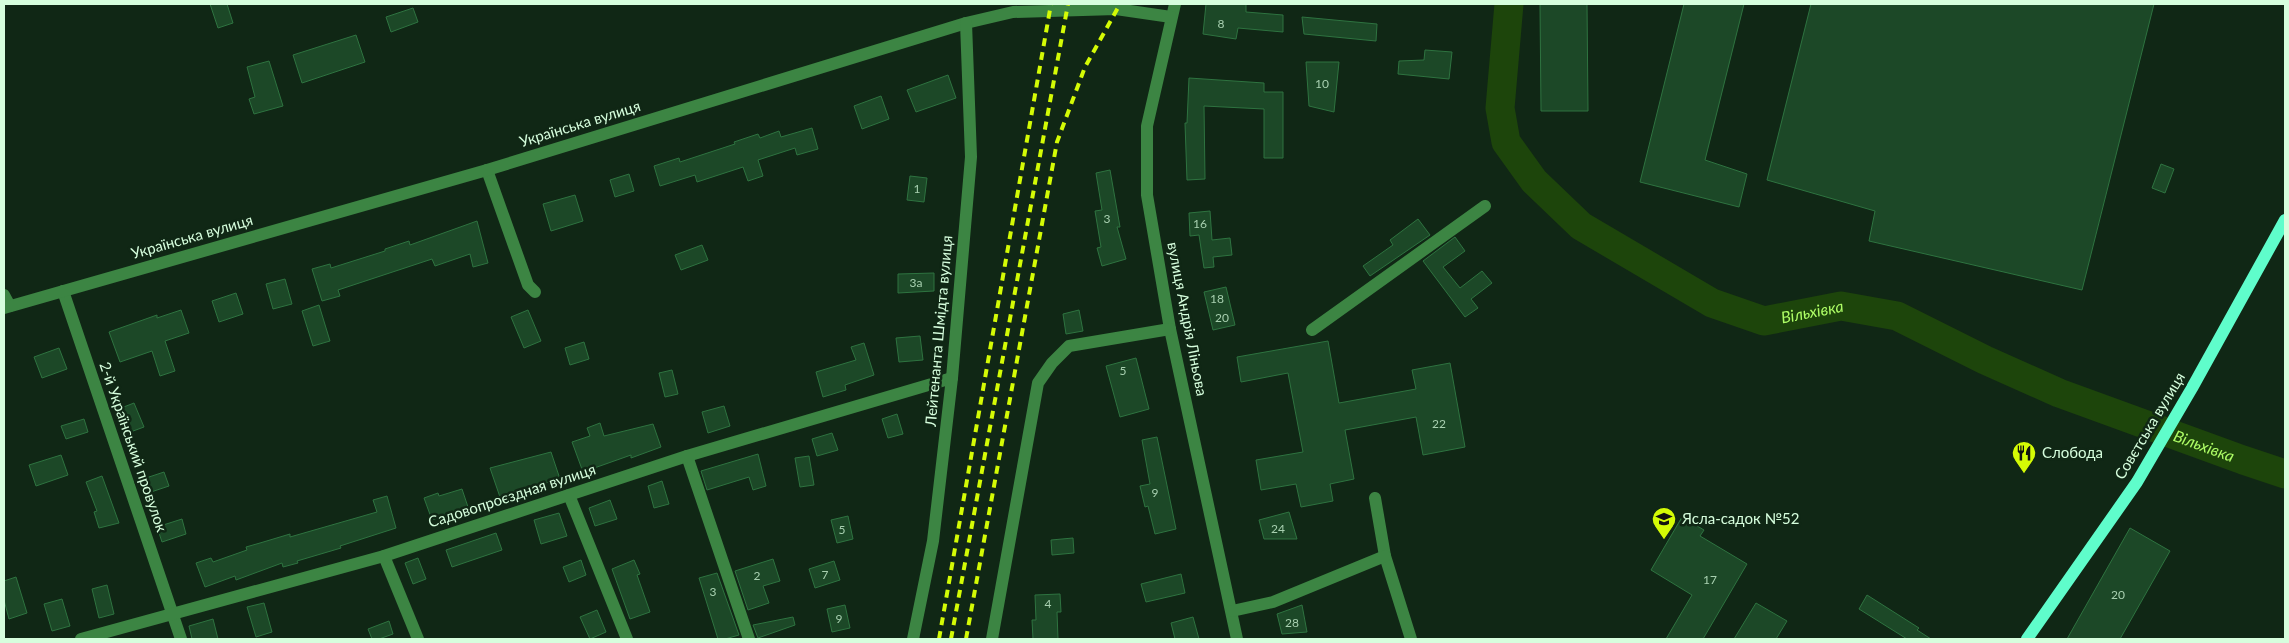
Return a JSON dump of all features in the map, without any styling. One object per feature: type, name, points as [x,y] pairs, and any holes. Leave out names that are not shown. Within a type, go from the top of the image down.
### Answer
[{"type":"main road","name":"Совєтська вулиця","points":[[2027,639],[2137,482],[2192,388],[2285,220]]},
{"type":"street","name":"вулиця Андрія Ліньова","points":[[1175,4],[1146,126],[1147,195],[1170,329],[1237,639]]},
{"type":"street","name":"Українська вулиця","points":[[6,303],[63,291],[487,170],[966,23],[1013,12],[1116,9],[1171,17]]},
{"type":"street","name":"Лейтенанта Шмідта вулиця","points":[[913,639],[933,541],[952,378],[971,157],[966,23]]},
{"type":"street","points":[[487,170],[528,285],[535,292]]},
{"type":"street","points":[[1312,330],[1485,206]]},
{"type":"street","name":"2-й Український провулок","points":[[63,291],[181,639]]},
{"type":"street","points":[[992,639],[1038,383],[1052,363],[1069,346],[1170,329]]},
{"type":"street","name":"Садовопроєздная вулиця","points":[[81,639],[384,556],[687,456],[952,378]]},
{"type":"street","points":[[687,456],[750,639]]},
{"type":"street","points":[[569,495],[627,639]]},
{"type":"street","points":[[1376,498],[1385,556],[1411,639]]},
{"type":"street","points":[[384,556],[418,639]]},
{"type":"street","points":[[1232,611],[1273,602],[1385,556]]},
{"type":"building","points":[[210,4],[227,4],[233,23],[218,28]]},
{"type":"building","points":[[1206,4],[1246,4],[1246,12],[1283,15],[1283,32],[1238,28],[1236,39],[1203,34]]},
{"type":"building","points":[[1540,4],[1587,4],[1588,111],[1541,111]]},
{"type":"building","points":[[1684,4],[1744,4],[1705,160],[1747,174],[1739,207],[1640,182]]},
{"type":"building","points":[[1811,4],[2154,4],[2082,290],[1869,241],[1875,211],[1767,180]]},
{"type":"building","points":[[413,8],[418,22],[391,32],[386,17]]},
{"type":"building","points":[[1302,17],[1377,24],[1376,41],[1304,34]]},
{"type":"building","points":[[356,35],[365,62],[302,83],[293,55]]},
{"type":"building","points":[[1425,50],[1452,52],[1449,79],[1398,74],[1399,61],[1424,60]]},
{"type":"building","points":[[269,61],[283,106],[254,114],[249,99],[255,97],[247,67]]},
{"type":"building","points":[[1306,62],[1339,62],[1334,112],[1309,106]]},
{"type":"building","points":[[948,75],[956,98],[916,112],[907,90]]},
{"type":"building","points":[[1189,78],[1264,83],[1264,92],[1283,92],[1283,158],[1264,158],[1264,109],[1204,106],[1205,179],[1187,180],[1185,123],[1187,123]]},
{"type":"building","points":[[881,96],[889,119],[862,129],[854,106]]},
{"type":"building","points":[[812,128],[818,149],[797,155],[795,148],[758,160],[763,176],[748,181],[743,167],[697,182],[695,175],[660,186],[654,166],[679,158],[680,162],[735,144],[734,142],[758,134],[760,138],[779,131],[781,137]]},
{"type":"building","points":[[2161,164],[2174,169],[2165,193],[2152,188]]},
{"type":"building","points":[[1110,170],[1120,227],[1117,227],[1126,259],[1102,266],[1097,248],[1101,247],[1095,211],[1102,210],[1096,173]]},
{"type":"building","points":[[629,174],[634,191],[615,197],[610,180]]},
{"type":"building","points":[[910,176],[927,178],[924,202],[907,200]]},
{"type":"building","points":[[575,195],[583,221],[551,231],[543,204]]},
{"type":"building","points":[[1210,211],[1212,240],[1230,238],[1232,255],[1213,257],[1214,267],[1204,268],[1199,235],[1190,236],[1189,213]]},
{"type":"building","points":[[1418,219],[1430,235],[1370,276],[1363,266],[1393,245],[1390,240]]},
{"type":"building","points":[[477,221],[488,263],[473,267],[470,254],[435,266],[432,259],[338,290],[340,296],[322,301],[312,269],[330,264],[331,268],[385,251],[385,249],[409,241],[410,245]]},
{"type":"building","points":[[1455,237],[1465,251],[1443,267],[1460,288],[1482,271],[1492,283],[1471,299],[1478,308],[1465,317],[1423,261]]},
{"type":"building","points":[[702,245],[708,260],[681,270],[675,255]]},
{"type":"building","points":[[934,273],[934,291],[898,293],[898,274]]},
{"type":"building","points":[[285,279],[292,304],[273,309],[266,284]]},
{"type":"building","points":[[1226,287],[1235,325],[1213,330],[1204,292]]},
{"type":"building","points":[[236,293],[243,314],[219,322],[212,301]]},
{"type":"building","points":[[319,305],[330,341],[313,346],[302,311]]},
{"type":"building","points":[[181,310],[189,333],[165,341],[175,371],[160,376],[152,351],[120,362],[109,332],[157,315],[157,318]]},
{"type":"building","points":[[528,310],[541,341],[524,348],[511,317]]},
{"type":"building","points":[[1079,310],[1083,331],[1066,334],[1063,314]]},
{"type":"building","points":[[920,336],[923,360],[899,362],[896,338]]},
{"type":"building","points":[[1328,341],[1339,403],[1416,389],[1412,370],[1450,363],[1465,447],[1423,455],[1416,417],[1345,430],[1354,479],[1330,484],[1333,501],[1301,507],[1296,484],[1261,490],[1256,460],[1303,452],[1288,373],[1241,382],[1237,357]]},
{"type":"building","points":[[584,342],[589,359],[570,365],[565,348]]},
{"type":"building","points":[[864,343],[874,375],[845,385],[846,390],[823,397],[816,372],[856,360],[851,347]]},
{"type":"building","points":[[59,348],[67,369],[42,378],[34,357]]},
{"type":"building","points":[[1136,358],[1149,409],[1120,417],[1106,366]]},
{"type":"building","points":[[672,370],[678,394],[665,397],[659,373]]},
{"type":"building","points":[[134,403],[144,427],[125,434],[116,410]]},
{"type":"building","points":[[724,406],[730,426],[708,433],[702,412]]},
{"type":"building","points":[[897,414],[903,434],[888,438],[882,419]]},
{"type":"building","points":[[84,419],[88,432],[66,439],[61,426]]},
{"type":"building","points":[[600,423],[604,436],[653,424],[661,447],[631,458],[631,455],[583,472],[572,442],[590,436],[587,428]]},
{"type":"building","points":[[832,433],[838,450],[817,456],[812,439]]},
{"type":"building","points":[[1157,437],[1176,529],[1155,534],[1148,506],[1145,507],[1140,486],[1150,484],[1142,440]]},
{"type":"building","points":[[551,452],[560,479],[514,492],[515,495],[501,500],[490,468]]},
{"type":"building","points":[[758,454],[766,486],[753,490],[749,477],[707,490],[701,471]]},
{"type":"building","points":[[61,455],[68,475],[36,486],[29,465]]},
{"type":"building","points":[[809,456],[814,485],[800,487],[795,458]]},
{"type":"building","points":[[164,472],[169,486],[145,494],[140,480]]},
{"type":"building","points":[[102,476],[119,523],[99,528],[94,512],[97,511],[86,482]]},
{"type":"building","points":[[662,481],[669,504],[654,508],[648,486]]},
{"type":"building","points":[[462,489],[469,510],[452,515],[452,513],[432,520],[424,498],[438,493],[439,496]]},
{"type":"building","points":[[387,496],[396,528],[340,546],[341,548],[297,561],[298,563],[283,567],[282,563],[236,580],[235,576],[205,587],[196,563],[211,558],[213,562],[247,550],[246,547],[290,534],[290,537],[377,512],[373,500]]},
{"type":"building","points":[[610,500],[617,519],[595,526],[589,508]]},
{"type":"building","points":[[1289,512],[1297,539],[1264,539],[1259,520]]},
{"type":"building","points":[[559,513],[567,536],[541,544],[534,520]]},
{"type":"building","points":[[848,516],[853,539],[837,543],[831,520]]},
{"type":"building","points":[[1682,517],[1704,530],[1700,536],[1747,564],[1703,639],[1666,639],[1692,595],[1651,570]]},
{"type":"building","points":[[182,519],[186,534],[162,542],[157,527]]},
{"type":"building","points":[[2130,528],[2170,551],[2120,639],[2067,639]]},
{"type":"building","points":[[496,533],[502,550],[452,567],[446,550]]},
{"type":"building","points":[[1073,538],[1074,553],[1052,555],[1051,540]]},
{"type":"building","points":[[418,558],[426,579],[413,584],[405,563]]},
{"type":"building","points":[[773,559],[780,581],[763,586],[769,603],[748,610],[735,571]]},
{"type":"building","points":[[581,560],[586,575],[569,582],[563,567]]},
{"type":"building","points":[[634,560],[640,574],[637,575],[650,612],[630,619],[612,569]]},
{"type":"building","points":[[834,561],[840,580],[815,588],[809,569]]},
{"type":"building","points":[[717,573],[739,635],[725,639],[718,639],[699,578]]},
{"type":"building","points":[[1181,574],[1185,593],[1146,602],[1141,584]]},
{"type":"building","points":[[16,577],[27,613],[9,619],[4,600],[4,581]]},
{"type":"building","points":[[107,585],[114,614],[99,618],[92,589]]},
{"type":"building","points":[[1060,594],[1061,612],[1057,612],[1058,639],[1033,639],[1032,620],[1036,620],[1035,595]]},
{"type":"building","points":[[1867,595],[1919,628],[1917,630],[1931,639],[1907,639],[1859,609]]},
{"type":"building","points":[[62,599],[70,626],[52,631],[44,604]]},
{"type":"building","points":[[264,603],[272,632],[256,637],[247,607]]},
{"type":"building","points":[[1756,603],[1787,621],[1776,639],[1734,639]]},
{"type":"building","points":[[845,605],[850,628],[832,632],[827,609]]},
{"type":"building","points":[[1302,605],[1307,632],[1282,634],[1277,614]]},
{"type":"building","points":[[597,610],[606,632],[590,639],[580,617]]},
{"type":"building","points":[[793,617],[795,625],[758,638],[753,625]]},
{"type":"building","points":[[1193,617],[1199,639],[1175,639],[1171,623]]},
{"type":"building","points":[[213,619],[218,639],[192,639],[189,626]]},
{"type":"building","points":[[389,621],[393,634],[379,639],[372,639],[368,629]]},
{"type":"waterway","name":"Вільхівка","points":[[1509,4],[1500,108],[1506,142],[1534,181],[1581,226],[1712,303],[1764,321],[1841,306],[1897,316],[1985,360],[2059,393],[2285,474]]},
{"type":"railway","points":[[939,639],[1051,4]]},
{"type":"railway","points":[[951,639],[1068,4]]},
{"type":"railway","points":[[966,639],[1057,142],[1085,67],[1120,4]]},
{"type":"place","name":"Слобода","points":[[2024,474]]},
{"type":"place","name":"Ясла-садок №52","points":[[1664,540]]}]
